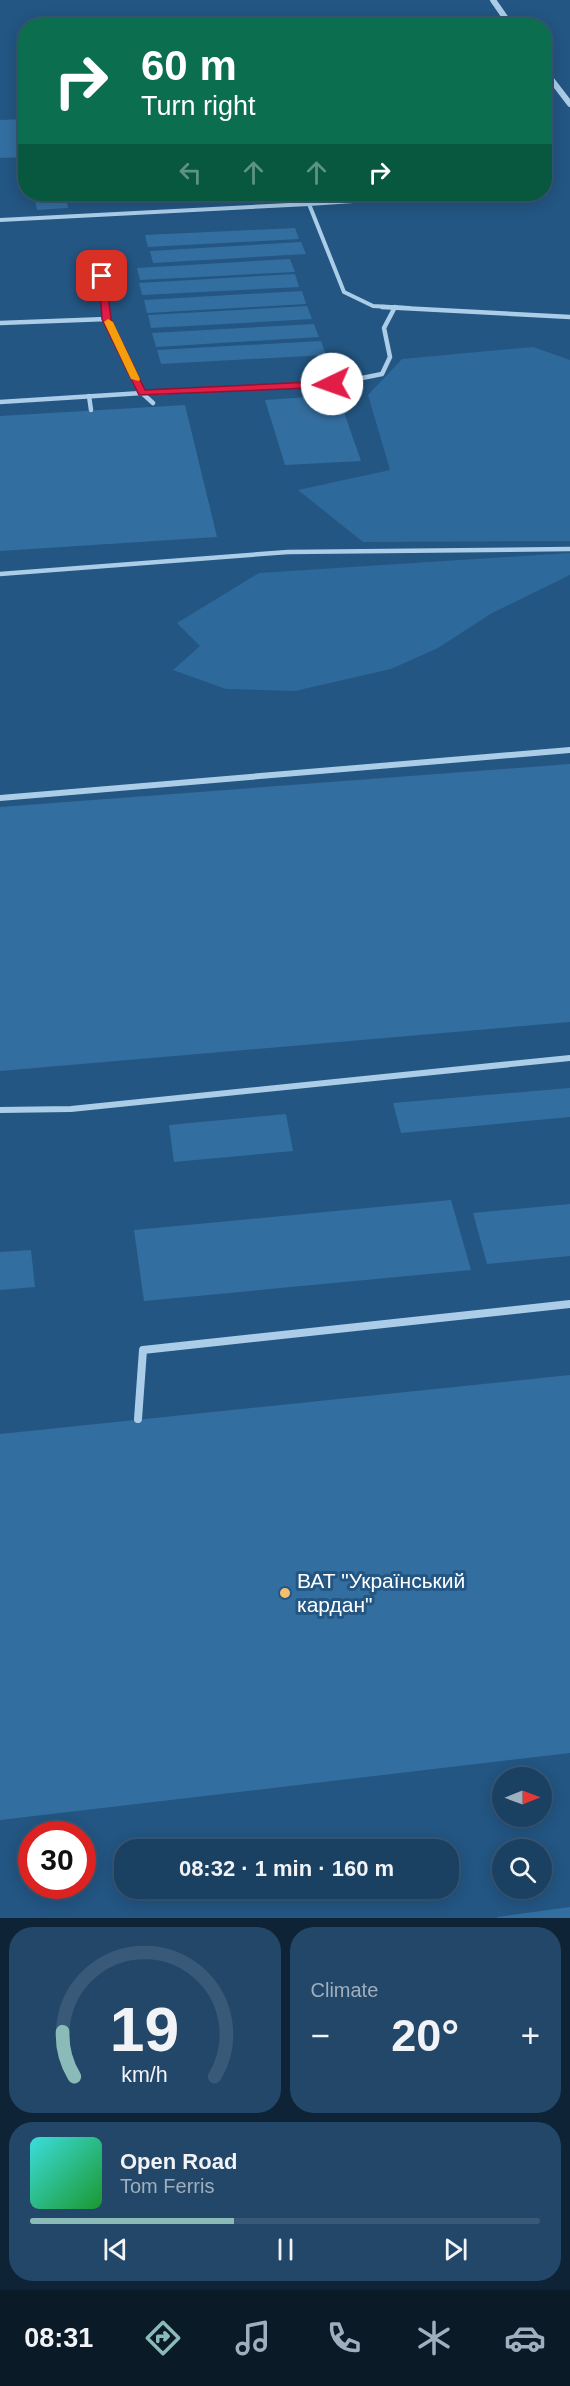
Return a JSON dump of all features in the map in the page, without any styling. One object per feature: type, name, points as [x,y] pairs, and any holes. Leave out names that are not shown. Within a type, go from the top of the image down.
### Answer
[{"type":"street","points":[[492,0],[505,18]]},
{"type":"street","points":[[552,80],[570,104]]},
{"type":"street","points":[[0,220],[353,201]]},
{"type":"street","points":[[309,204],[345,292],[373,306],[570,317]]},
{"type":"street","points":[[102,276],[107,319],[142,393],[153,402]]},
{"type":"street","points":[[0,402],[332,384],[382,374],[390,357],[384,328],[395,307]]},
{"type":"street","points":[[0,323],[107,319]]},
{"type":"street","points":[[89,396],[91,410]]},
{"type":"street","points":[[0,574],[288,552],[570,549]]},
{"type":"street","points":[[0,798],[570,750]]},
{"type":"street","points":[[0,1110],[71,1109],[570,1058]]},
{"type":"street","points":[[138,1419],[143,1350],[570,1304]]},
{"type":"shaded area","points":[[533,347],[570,360],[570,541],[363,542],[298,490],[390,470],[368,395],[402,359]]},
{"type":"shaded area","points":[[570,553],[570,575],[492,613],[438,648],[391,669],[295,691],[226,689],[173,670],[200,646],[177,623],[259,573]]},
{"type":"building","points":[[18,119],[18,157],[0,158],[0,120]]},
{"type":"building","points":[[35,201],[67,201],[68,208],[37,210]]},
{"type":"building","points":[[295,228],[299,239],[148,247],[145,235]]},
{"type":"building","points":[[301,242],[306,254],[153,263],[150,251]]},
{"type":"building","points":[[290,259],[295,272],[140,280],[137,268]]},
{"type":"building","points":[[295,274],[299,287],[142,295],[139,283]]},
{"type":"building","points":[[302,291],[306,304],[147,313],[144,300]]},
{"type":"building","points":[[307,306],[312,319],[151,328],[148,315]]},
{"type":"building","points":[[314,324],[319,337],[156,347],[152,333]]},
{"type":"building","points":[[321,341],[326,355],[161,364],[157,350]]},
{"type":"building","points":[[338,395],[361,461],[285,465],[265,400]]},
{"type":"building","points":[[185,405],[217,537],[0,551],[0,416]]},
{"type":"building","points":[[570,764],[570,1022],[0,1071],[0,807]]},
{"type":"building","points":[[570,1088],[570,1117],[401,1133],[393,1103]]},
{"type":"building","points":[[286,1114],[293,1151],[174,1162],[169,1125]]},
{"type":"building","points":[[451,1200],[471,1270],[144,1301],[134,1230]]},
{"type":"building","points":[[570,1204],[570,1256],[487,1264],[473,1213]]},
{"type":"building","points":[[31,1250],[35,1287],[0,1290],[0,1252]]},
{"type":"building","name":"ВАТ \"Український кардан\"","points":[[570,1375],[570,1753],[0,1820],[0,1434]]},
{"type":"building","points":[[570,1907],[570,1918],[497,1918],[497,1917]]},
{"type":"slow traffic","points":[[108,322],[135,379]]},
{"type":"place","name":"ВАТ \"Український кардан\"","points":[[285,1593]]},
{"type":"route","points":[[102,276],[107,319],[142,393],[332,384]]}]
